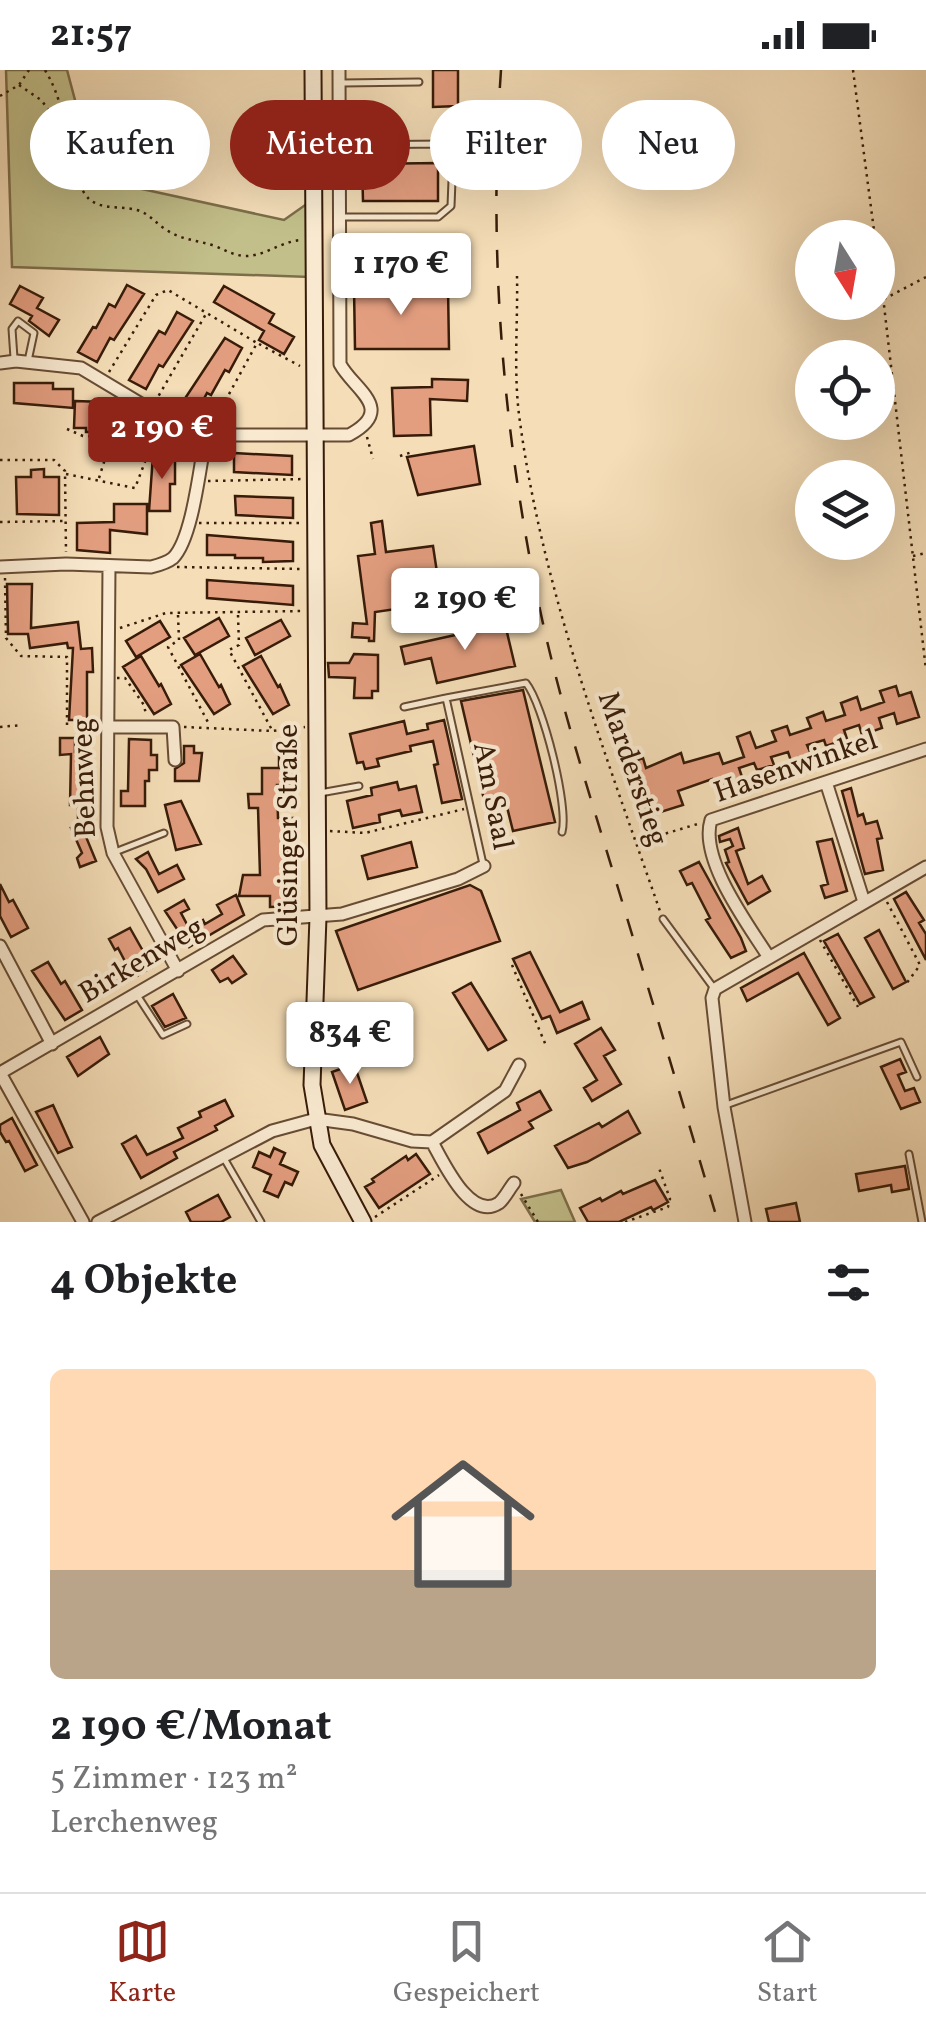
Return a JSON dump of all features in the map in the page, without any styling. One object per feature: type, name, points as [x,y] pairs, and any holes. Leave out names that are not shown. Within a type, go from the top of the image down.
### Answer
[{"type":"main road","name":"Glüsinger Straße","points":[[313,70],[318,917],[312,1085],[326,1155],[365,1222]]},
{"type":"street","points":[[14,362],[81,368],[206,435],[349,435],[363,428],[371,412],[370,398],[346,376],[340,364],[341,190]]},
{"type":"street","points":[[2,567],[164,564],[175,556],[188,523],[206,435]]},
{"type":"street","name":"Behnweg","points":[[109,566],[108,827],[112,853],[178,970]]},
{"type":"street","points":[[107,727],[173,727],[175,760]]},
{"type":"street","name":"Hasenwinkel","points":[[768,956],[731,896],[709,846],[712,820],[926,749]]},
{"type":"street","points":[[826,782],[864,902]]},
{"type":"street","name":"Am Saal","points":[[318,917],[342,914],[458,879],[484,866]]},
{"type":"street","points":[[745,1222],[724,1106],[712,998],[715,989],[926,867]]},
{"type":"street","name":"Birkenweg","points":[[0,1073],[262,920],[318,917]]},
{"type":"street","points":[[0,946],[52,1044]]},
{"type":"street","points":[[98,1222],[272,1131],[316,1120],[354,1124],[412,1142],[432,1142],[506,1091],[518,1066]]},
{"type":"street","points":[[0,1073],[83,1222]]},
{"type":"street","points":[[432,1142],[466,1200],[476,1207],[499,1204],[514,1183]]},
{"type":"lane","points":[[339,76],[419,82]]},
{"type":"lane","points":[[341,217],[446,214],[451,206],[453,155],[448,147],[438,143],[410,144]]},
{"type":"lane","points":[[18,321],[34,333],[14,362],[12,329],[18,321]]},
{"type":"lane","points":[[404,707],[526,683],[547,740],[566,819],[562,832]]},
{"type":"lane","name":"Am Saal","points":[[446,698],[484,866]]},
{"type":"lane","points":[[317,793],[359,786]]},
{"type":"lane","points":[[112,853],[164,833]]},
{"type":"lane","points":[[662,919],[715,989]]},
{"type":"lane","points":[[137,994],[163,1035],[187,1024]]},
{"type":"lane","points":[[724,1106],[901,1042],[916,1076]]},
{"type":"lane","points":[[908,1154],[922,1222]]},
{"type":"lane","points":[[223,1157],[261,1222]]},
{"type":"path","points":[[0,96],[19,85],[29,70]]},
{"type":"path","points":[[45,70],[61,100]]},
{"type":"path","points":[[852,70],[873,220]]},
{"type":"path","points":[[19,85],[41,100]]},
{"type":"path","points":[[83,190],[88,198],[103,206],[144,212],[188,241],[248,256],[285,241],[314,240]]},
{"type":"path","name":"Marderstieg","points":[[518,276],[519,417],[536,516],[586,696],[662,919]]},
{"type":"path","points":[[895,293],[926,276]]},
{"type":"path","points":[[103,382],[156,294],[168,290],[297,366],[315,367]]},
{"type":"path","points":[[65,474],[135,488],[157,412],[207,313]]},
{"type":"path","points":[[886,320],[926,670]]},
{"type":"path","points":[[206,435],[258,343]]},
{"type":"path","points":[[98,480],[126,395]]},
{"type":"path","points":[[363,428],[374,460]]},
{"type":"path","points":[[66,429],[83,436],[111,436]]},
{"type":"path","points":[[400,456],[412,452]]},
{"type":"path","points":[[0,460],[54,460],[65,474],[66,564]]},
{"type":"path","points":[[196,481],[316,478]]},
{"type":"path","points":[[0,522],[66,521]]},
{"type":"path","points":[[188,523],[316,522]]},
{"type":"path","points":[[912,556],[926,552]]},
{"type":"path","points":[[164,564],[316,569]]},
{"type":"path","points":[[2,567],[6,638],[21,656],[66,657],[67,725]]},
{"type":"path","points":[[108,631],[166,613],[316,611]]},
{"type":"path","points":[[238,613],[239,645],[229,650],[272,731]]},
{"type":"path","points":[[178,614],[179,640],[168,647],[211,728]]},
{"type":"path","points":[[920,622],[926,620]]},
{"type":"path","points":[[107,679],[126,678],[144,705],[148,727]]},
{"type":"path","points":[[0,727],[22,725]]},
{"type":"path","points":[[173,727],[272,731],[317,726]]},
{"type":"path","points":[[318,830],[364,833],[470,808]]},
{"type":"path","points":[[636,842],[712,820]]},
{"type":"path","points":[[882,892],[920,964],[906,984]]},
{"type":"path","points":[[814,930],[858,1007]]},
{"type":"path","points":[[512,965],[547,1048]]},
{"type":"path","points":[[626,1222],[668,1207],[670,1200],[659,1168]]},
{"type":"path","points":[[365,1222],[448,1170]]},
{"type":"path","points":[[514,1183],[538,1222]]},
{"type":"path","points":[[662,1210],[664,1220]]},
{"type":"path","points":[[645,1216],[647,1222]]},
{"type":"shaded area","points":[[6,70],[67,70],[75,100],[30,100],[30,190],[146,190],[284,220],[308,203],[310,277],[12,267]]},
{"type":"shaded area","points":[[561,1190],[575,1222],[535,1222],[521,1199]]},
{"type":"building","points":[[433,70],[458,70],[458,100],[433,100]]},
{"type":"building","points":[[410,163],[430,163],[430,190],[438,190],[438,201],[363,201],[363,190],[410,190]]},
{"type":"building","points":[[127,285],[144,294],[114,340],[110,338],[97,362],[78,352],[109,304],[115,307]]},
{"type":"building","points":[[20,286],[43,298],[37,308],[59,320],[49,336],[29,321],[32,316],[10,304]]},
{"type":"building","points":[[224,286],[274,314],[269,323],[294,337],[284,354],[259,340],[264,331],[214,302]]},
{"type":"building","points":[[354,287],[448,287],[449,349],[355,349]]},
{"type":"building","points":[[177,312],[193,321],[163,367],[159,365],[146,389],[129,380],[159,331],[165,334]]},
{"type":"building","points":[[225,338],[242,348],[229,372],[225,370],[211,395],[207,393],[194,418],[178,409]]},
{"type":"building","points":[[432,379],[468,380],[467,401],[430,399],[431,435],[394,436],[392,388],[432,387]]},
{"type":"building","points":[[14,383],[53,383],[53,389],[73,389],[73,408],[14,403]]},
{"type":"building","points":[[75,401],[104,402],[106,432],[74,428]]},
{"type":"building","points":[[474,446],[480,484],[418,495],[407,457]]},
{"type":"building","points":[[234,453],[292,456],[292,475],[234,472]]},
{"type":"building","points":[[153,455],[175,455],[170,511],[149,511]]},
{"type":"building","points":[[44,469],[44,477],[59,477],[59,515],[17,514],[16,477],[31,477],[31,470]]},
{"type":"building","points":[[235,496],[293,498],[293,518],[236,515]]},
{"type":"building","points":[[114,504],[147,504],[147,534],[110,530],[110,553],[77,550],[77,523],[114,522]]},
{"type":"building","points":[[382,521],[386,552],[433,546],[438,579],[398,585],[398,590],[393,591],[396,609],[375,612],[374,641],[369,641],[352,637],[353,623],[367,624],[358,556],[375,554],[371,523]]},
{"type":"building","points":[[207,535],[293,542],[293,561],[263,562],[263,558],[207,555]]},
{"type":"building","points":[[207,580],[293,586],[293,605],[207,598]]},
{"type":"building","points":[[7,584],[32,584],[31,628],[78,622],[81,649],[92,648],[93,672],[87,672],[87,720],[69,720],[73,648],[68,648],[67,643],[30,648],[28,634],[8,634]]},
{"type":"building","points":[[219,618],[229,636],[195,655],[184,638]]},
{"type":"building","points":[[281,620],[290,636],[255,655],[246,638]]},
{"type":"building","points":[[160,621],[170,637],[136,657],[126,641]]},
{"type":"building","points":[[505,624],[515,666],[437,683],[431,658],[405,664],[401,647]]},
{"type":"building","points":[[200,654],[230,704],[214,714],[181,665]]},
{"type":"building","points":[[354,654],[378,655],[378,691],[372,691],[372,698],[354,698],[355,678],[329,677],[328,663],[349,663]]},
{"type":"building","points":[[141,656],[171,704],[154,714],[123,667]]},
{"type":"building","points":[[261,656],[289,705],[273,714],[243,666]]},
{"type":"building","points":[[896,686],[899,696],[911,692],[919,717],[897,724],[894,713],[879,718],[882,728],[862,735],[859,725],[844,730],[847,739],[826,746],[824,740],[807,745],[811,754],[791,761],[788,752],[771,757],[774,765],[757,770],[754,763],[739,768],[744,783],[724,789],[721,781],[714,783],[712,779],[678,791],[683,805],[648,816],[645,805],[650,803],[644,785],[637,787],[629,763],[643,758],[646,768],[681,753],[684,763],[719,753],[723,764],[744,757],[737,737],[750,732],[756,748],[776,741],[772,731],[787,726],[790,735],[811,728],[807,718],[823,712],[826,721],[845,715],[841,703],[857,697],[861,710],[884,702],[880,691]]},
{"type":"building","points":[[523,690],[555,822],[513,831],[505,799],[485,804],[461,701]]},
{"type":"building","points":[[444,720],[462,799],[442,803],[433,741],[377,759],[379,766],[365,769],[363,762],[357,763],[350,734],[404,721],[407,734]]},
{"type":"building","points":[[60,738],[75,738],[75,752],[87,753],[89,831],[84,832],[96,861],[80,867],[77,858],[82,853],[71,828],[78,821],[78,805],[70,805],[71,754],[60,755]]},
{"type":"building","points":[[129,739],[151,740],[151,755],[157,755],[157,770],[149,770],[149,781],[145,781],[145,806],[121,806],[121,791],[128,791]]},
{"type":"building","points":[[294,741],[293,785],[277,785],[278,818],[293,818],[296,889],[292,889],[293,906],[270,907],[270,896],[239,896],[243,875],[260,875],[258,808],[249,808],[248,794],[262,794],[262,768],[279,768],[279,742]]},
{"type":"building","points":[[184,746],[194,746],[194,753],[202,753],[199,781],[175,781],[175,769],[184,763]]},
{"type":"building","points":[[397,782],[399,790],[416,786],[422,812],[402,816],[400,810],[379,815],[380,822],[353,828],[347,801],[372,795],[371,788]]},
{"type":"building","points":[[851,788],[858,816],[863,814],[866,824],[877,821],[883,870],[865,874],[842,791]]},
{"type":"building","points":[[181,801],[201,844],[176,850],[165,805]]},
{"type":"building","points":[[738,828],[744,848],[736,851],[748,884],[762,876],[770,891],[748,904],[726,863],[729,862],[725,850],[733,846],[730,839],[720,842],[719,836]]},
{"type":"building","points":[[832,839],[847,891],[825,898],[821,886],[828,884],[817,842]]},
{"type":"building","points":[[411,842],[417,867],[368,879],[362,856]]},
{"type":"building","points":[[148,852],[159,874],[177,865],[184,879],[158,892],[136,859]]},
{"type":"building","points":[[699,862],[746,951],[731,958],[706,920],[710,918],[692,883],[687,885],[680,871]]},
{"type":"building","points":[[0,884],[28,928],[11,937],[0,916]]},
{"type":"building","points":[[470,885],[481,891],[500,941],[358,990],[336,931]]},
{"type":"building","points":[[906,892],[924,920],[919,923],[926,934],[926,960],[894,899]]},
{"type":"building","points":[[236,895],[244,915],[189,947],[165,911],[184,900],[189,909],[181,913],[189,928],[222,914],[217,905]]},
{"type":"building","points":[[130,928],[152,967],[103,996],[97,985],[129,969],[109,939]]},
{"type":"building","points":[[879,930],[906,982],[893,989],[865,938]]},
{"type":"building","points":[[838,934],[874,997],[860,1004],[824,941]]},
{"type":"building","points":[[530,952],[560,1012],[582,1002],[589,1019],[557,1033],[550,1016],[542,1019],[513,959]]},
{"type":"building","points":[[804,953],[840,1018],[828,1025],[798,973],[747,1001],[741,988]]},
{"type":"building","points":[[233,956],[246,974],[232,983],[228,978],[220,982],[212,970]]},
{"type":"building","points":[[48,962],[82,1010],[65,1020],[32,971]]},
{"type":"building","points":[[471,983],[506,1040],[488,1050],[453,993]]},
{"type":"building","points":[[173,994],[186,1018],[165,1027],[152,1006]]},
{"type":"building","points":[[370,1008],[380,1037],[343,1050],[336,1020]]},
{"type":"building","points":[[601,1028],[615,1050],[604,1056],[621,1084],[592,1101],[584,1088],[597,1080],[575,1044]]},
{"type":"building","points":[[100,1037],[109,1054],[78,1076],[67,1057]]},
{"type":"building","points":[[900,1059],[906,1072],[898,1075],[905,1091],[914,1088],[920,1102],[901,1109],[881,1067]]},
{"type":"building","points":[[354,1064],[367,1102],[345,1110],[332,1072]]},
{"type":"building","points":[[540,1091],[551,1110],[529,1122],[533,1128],[488,1153],[478,1133],[520,1110],[517,1103]]},
{"type":"building","points":[[225,1100],[233,1116],[215,1126],[217,1130],[174,1152],[177,1158],[141,1178],[122,1144],[136,1136],[147,1155],[183,1138],[178,1128]]},
{"type":"building","points":[[53,1105],[72,1147],[58,1153],[36,1112]]},
{"type":"building","points":[[628,1111],[640,1133],[568,1168],[555,1146],[599,1123],[602,1127]]},
{"type":"building","points":[[12,1118],[37,1165],[25,1171],[0,1132],[0,1125]]},
{"type":"building","points":[[274,1148],[285,1153],[280,1164],[298,1172],[292,1185],[285,1182],[278,1197],[264,1191],[271,1175],[253,1167],[259,1152],[270,1157]]},
{"type":"building","points":[[416,1154],[430,1174],[379,1208],[365,1187],[406,1156],[408,1160]]},
{"type":"building","points":[[905,1166],[909,1189],[892,1192],[891,1185],[859,1191],[856,1174]]},
{"type":"building","points":[[655,1180],[668,1202],[653,1210],[651,1207],[619,1222],[588,1222],[580,1208],[600,1198],[602,1201]]},
{"type":"building","points":[[218,1195],[230,1217],[221,1222],[191,1222],[186,1212]]},
{"type":"building","points":[[796,1203],[800,1222],[769,1222],[766,1209]]},
{"type":"railway","points":[[501,70],[496,208],[502,346],[508,415],[529,551],[568,721],[718,1222]]}]
